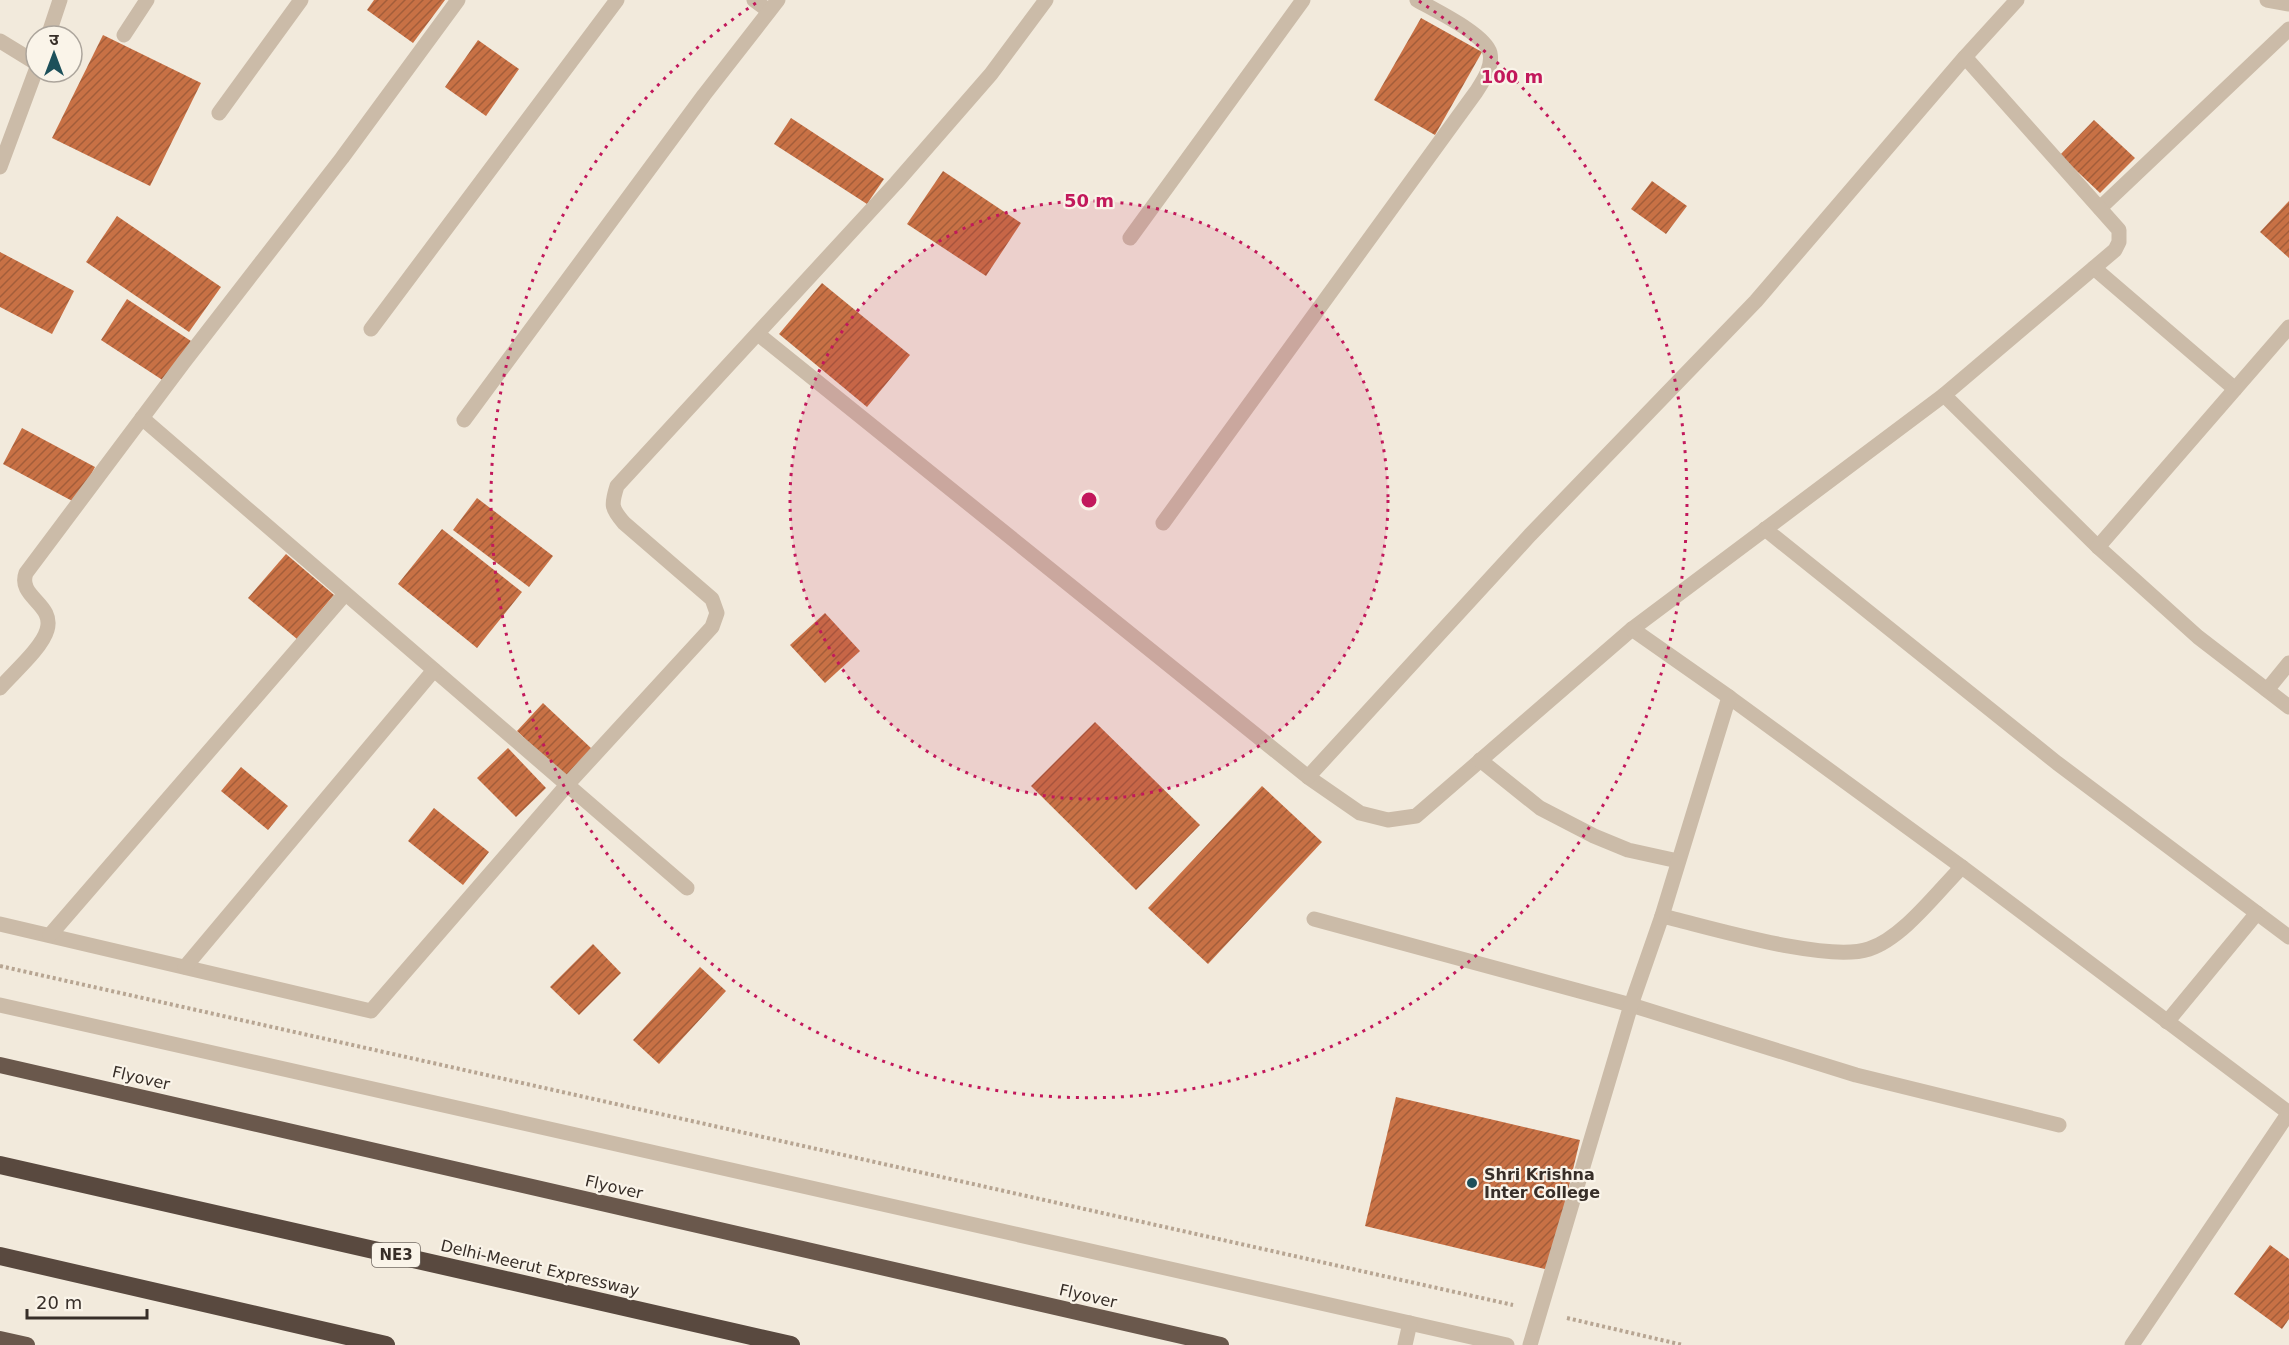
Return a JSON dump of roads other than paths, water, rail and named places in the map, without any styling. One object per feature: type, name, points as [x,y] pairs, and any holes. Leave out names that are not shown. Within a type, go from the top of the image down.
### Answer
[{"type":"highway","name":"Flyover","points":[[0,1065],[1221,1345]]},
{"type":"highway","name":"Delhi-Meerut Expressway","points":[[0,1165],[791,1345]]},
{"type":"highway","points":[[0,1256],[386,1345]]},
{"type":"highway","points":[[0,1339],[27,1345]]},
{"type":"street","points":[[52,24],[60,0]]},
{"type":"street","points":[[124,35],[147,0]]},
{"type":"street","points":[[219,113],[301,0]]},
{"type":"street","points":[[0,688],[43,639],[48,627],[46,613],[25,589],[23,581],[26,573],[342,158],[458,0]]},
{"type":"street","points":[[371,329],[617,0]]},
{"type":"street","points":[[465,420],[773,5],[754,0]]},
{"type":"street","points":[[0,924],[371,1011],[567,785],[712,627],[717,613],[712,599],[624,523],[614,511],[612,501],[616,486],[896,183],[984,82],[1046,0]]},
{"type":"street","points":[[1130,238],[1303,0]]},
{"type":"street","points":[[1163,523],[1476,92],[1489,69],[1490,51],[1479,37],[1417,0]]},
{"type":"street","points":[[1308,777],[1530,535],[1756,301],[1965,57],[2017,0]]},
{"type":"street","points":[[2267,0],[2289,4]]},
{"type":"street","points":[[2100,208],[2289,29]]},
{"type":"street","points":[[0,40],[24,55]]},
{"type":"street","points":[[758,334],[1308,777],[1360,813],[1388,820],[1416,816],[1632,629],[1944,395],[2115,250],[2119,242],[2119,230],[1965,57]]},
{"type":"street","points":[[0,168],[31,84]]},
{"type":"street","points":[[2094,268],[2235,389]]},
{"type":"street","points":[[2098,547],[2289,327]]},
{"type":"street","points":[[1944,395],[2098,547],[2198,637],[2289,707]]},
{"type":"street","points":[[142,418],[687,888]]},
{"type":"street","points":[[1765,529],[2057,763],[2289,938]]},
{"type":"street","points":[[50,935],[345,594]]},
{"type":"street","points":[[1632,629],[1962,867],[2289,1114],[2132,1345]]},
{"type":"street","points":[[2267,690],[2289,663]]},
{"type":"street","points":[[185,968],[434,670]]},
{"type":"street","points":[[1530,1345],[1630,1005],[1662,916],[1729,697]]},
{"type":"street","points":[[1480,760],[1540,808],[1594,836],[1628,850],[1678,861]]},
{"type":"street","points":[[1662,916],[1789,946],[1832,952],[1869,949],[1902,930],[1962,867]]},
{"type":"street","points":[[2167,1022],[2257,913]]},
{"type":"street","points":[[1314,919],[1630,1005],[1856,1076],[2059,1125]]},
{"type":"street","points":[[0,1005],[1505,1345]]},
{"type":"street","points":[[1405,1345],[1410,1323]]},
{"type":"place","name":"Shri Krishna Inter College","points":[[1472,1183]]}]
